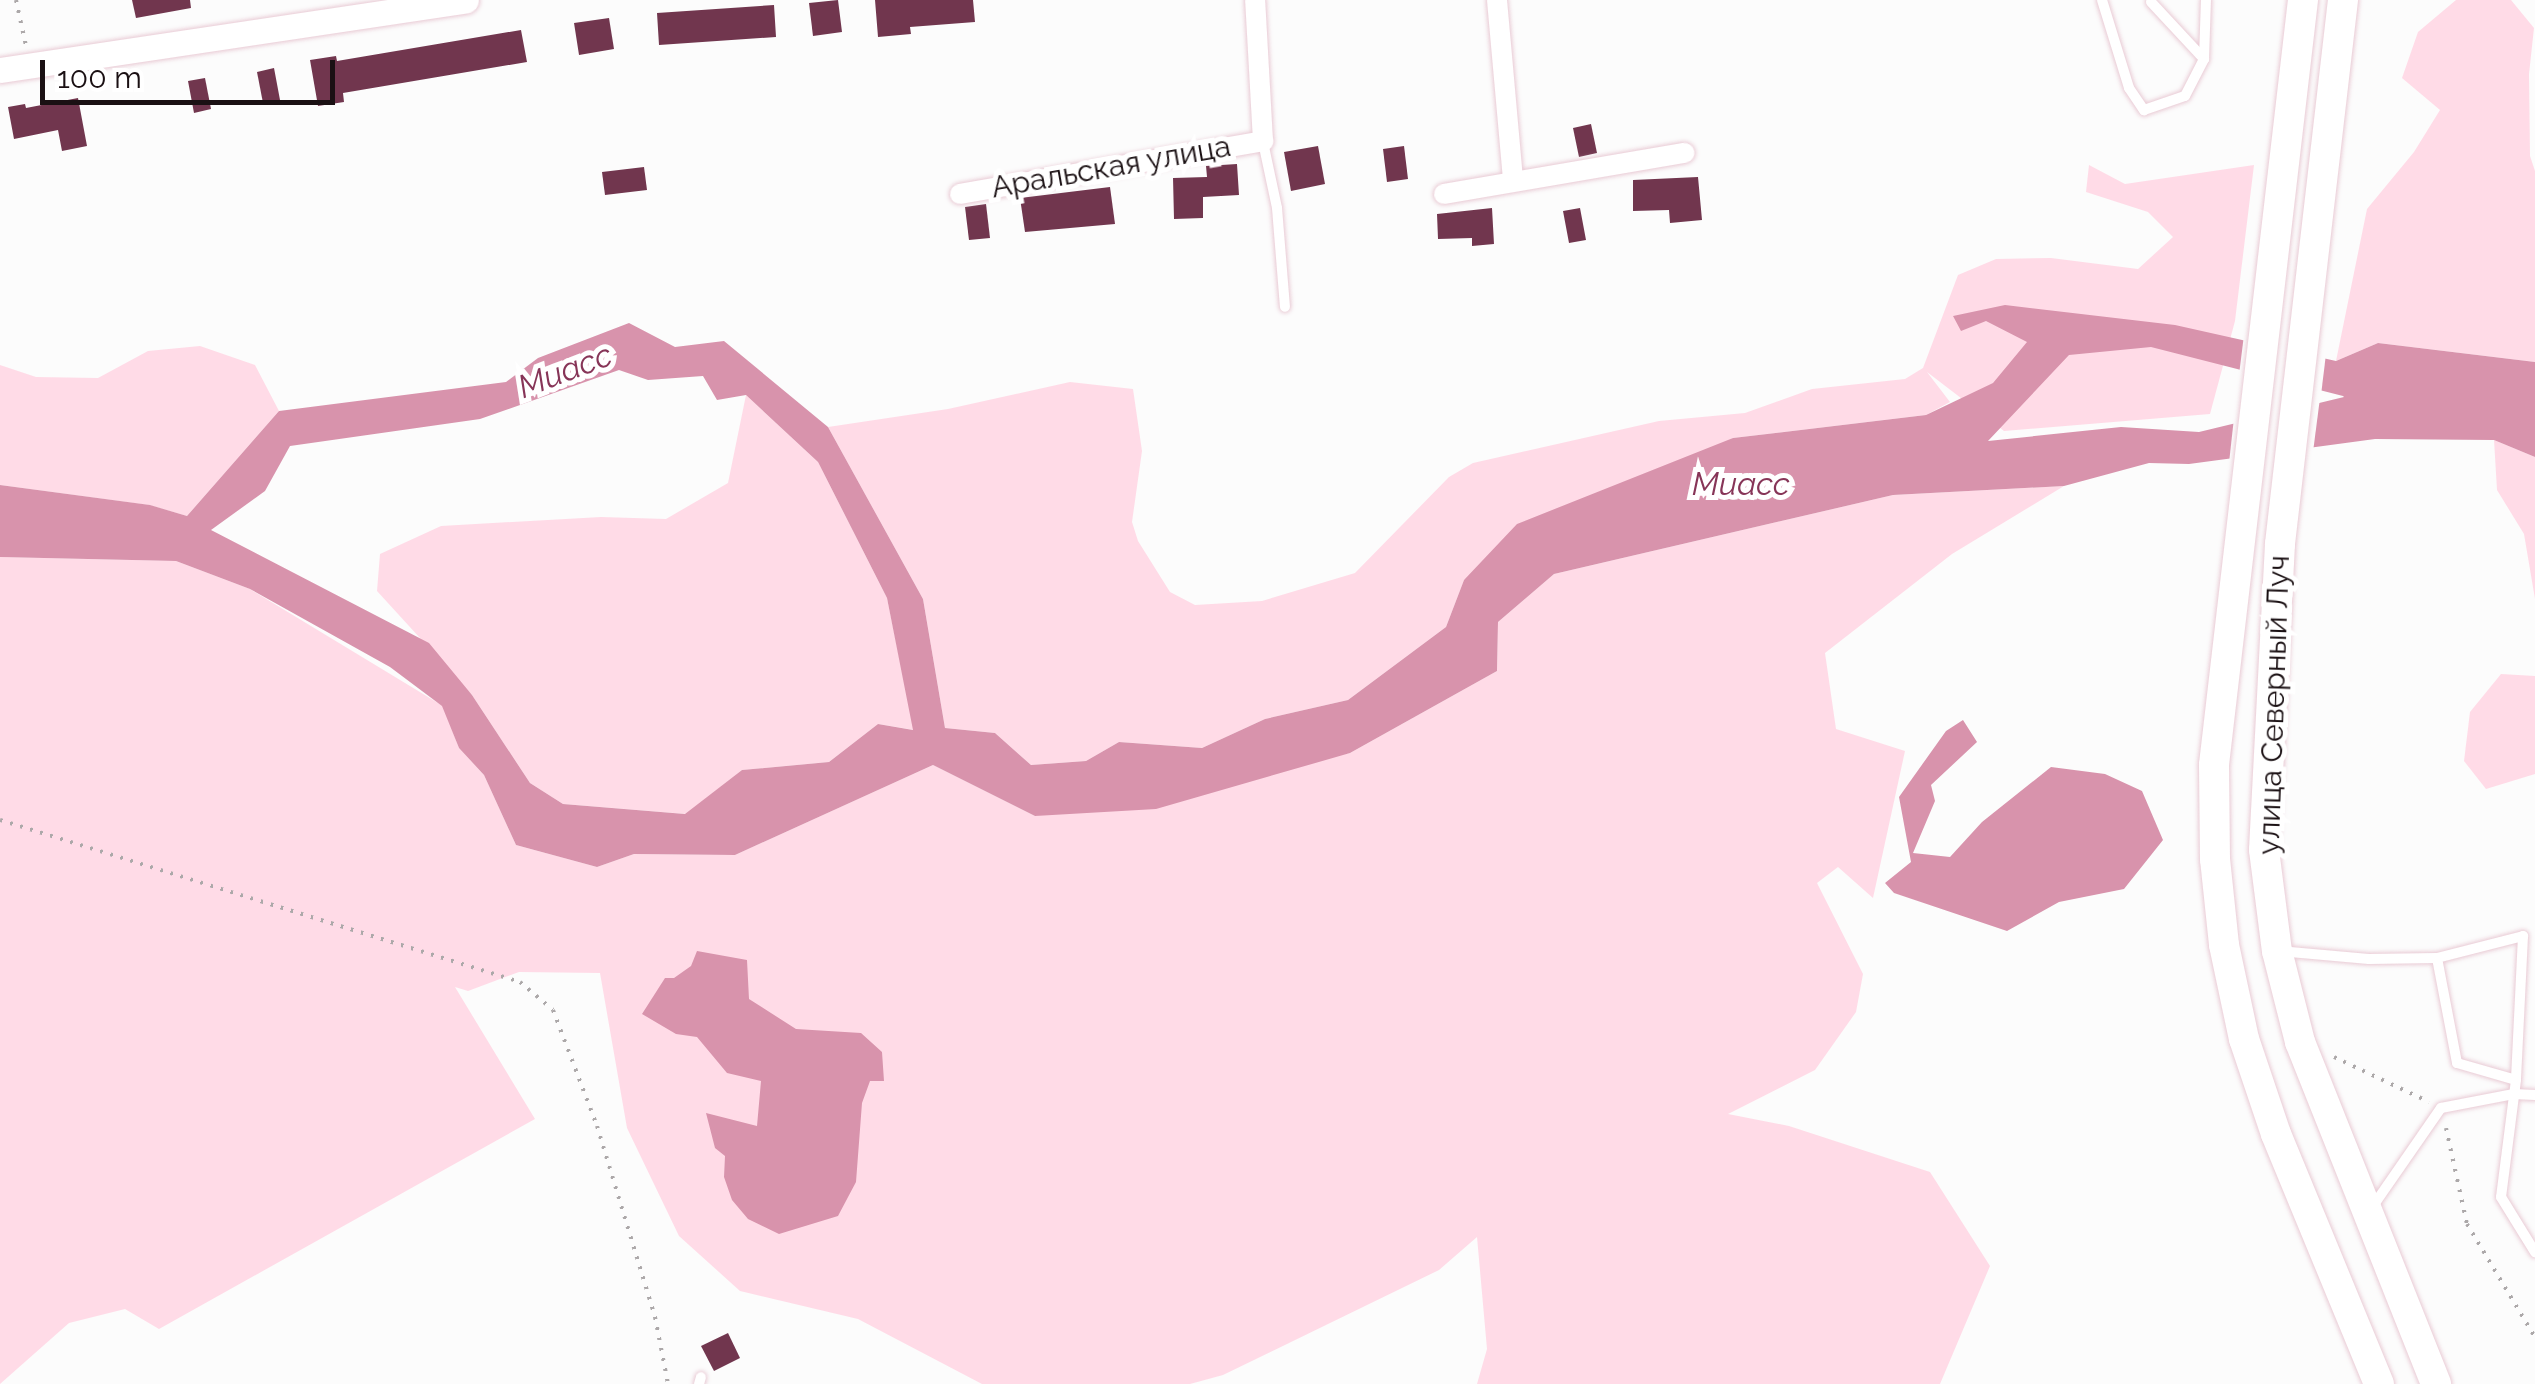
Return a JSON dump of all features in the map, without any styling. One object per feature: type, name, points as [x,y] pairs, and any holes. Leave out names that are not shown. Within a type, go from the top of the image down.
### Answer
[{"type":"main road","name":"улица Северный Луч","points":[[2303,0],[2214,765],[2215,858],[2224,945],[2244,1039],[2276,1134],[2379,1384]]},
{"type":"main road","name":"улица Северный Луч","points":[[2343,0],[2280,544],[2264,850],[2278,951],[2300,1042],[2436,1384]]},
{"type":"street","points":[[0,70],[466,0]]},
{"type":"street","points":[[1255,0],[1263,140]]},
{"type":"street","points":[[1497,0],[1513,181]]},
{"type":"street","name":"Аральская улица","points":[[960,194],[1263,140]]},
{"type":"street","points":[[1444,194],[1685,153]]},
{"type":"lane","points":[[2102,0],[2129,88],[2144,110],[2184,96],[2204,59],[2206,0]]},
{"type":"lane","points":[[2151,2],[2204,59]]},
{"type":"lane","points":[[1263,140],[1277,208],[1286,307]]},
{"type":"lane","points":[[2278,951],[2369,959],[2438,958],[2522,936],[2516,1080],[2501,1197],[2535,1252]]},
{"type":"lane","points":[[2438,958],[2457,1063],[2516,1080]]},
{"type":"lane","points":[[2367,1214],[2441,1108],[2514,1094],[2535,1095]]},
{"type":"path","points":[[16,0],[31,65]]},
{"type":"path","points":[[0,820],[520,982],[554,1010],[597,1126],[654,1317],[668,1384]]},
{"type":"path","points":[[2300,1042],[2441,1108],[2467,1224],[2535,1338]]},
{"type":"shaded area","points":[[2456,0],[2511,0],[2534,28],[2529,74],[2530,156],[2535,171],[2535,362],[2378,343],[2336,361],[2367,209],[2414,152],[2440,110],[2402,78],[2418,32]]},
{"type":"shaded area","points":[[2089,165],[2125,184],[2254,165],[2235,321],[2210,414],[2004,431],[1927,372],[1950,402],[1926,415],[1733,438],[1464,580],[1446,627],[1348,700],[1265,719],[1202,748],[1119,742],[1086,761],[1031,765],[995,733],[945,728],[923,599],[828,427],[948,409],[1070,382],[1133,389],[1142,451],[1132,522],[1138,541],[1170,592],[1195,605],[1262,601],[1355,573],[1449,477],[1473,463],[1659,421],[1745,413],[1812,389],[1905,379],[1923,368],[1958,275],[1996,259],[2051,258],[2138,269],[2173,237],[2148,212],[2086,192]]},
{"type":"shaded area","points":[[200,346],[255,365],[279,411],[187,516],[149,505],[0,485],[0,365],[36,377],[98,378],[148,351]]},
{"type":"shaded area","points":[[746,395],[818,462],[887,598],[914,730],[878,724],[829,762],[742,770],[686,814],[563,804],[530,783],[472,695],[377,591],[380,554],[441,526],[601,517],[666,519],[728,483]]},
{"type":"shaded area","points":[[2494,440],[2535,457],[2535,599],[2524,534],[2497,490]]},
{"type":"shaded area","points":[[2064,486],[1952,554],[1825,653],[1836,729],[1905,751],[1873,898],[1838,867],[1817,883],[1863,974],[1856,1012],[1815,1070],[1728,1114],[1789,1126],[1930,1172],[1990,1266],[1940,1384],[1477,1384],[1487,1349],[1477,1237],[1439,1270],[1223,1375],[1190,1384],[982,1384],[858,1319],[740,1291],[679,1236],[627,1128],[600,973],[519,972],[468,991],[455,987],[535,1119],[159,1329],[125,1309],[69,1323],[0,1384],[0,557],[176,561],[250,589],[443,706],[459,748],[484,775],[516,845],[597,867],[634,854],[735,855],[933,765],[1035,816],[1350,753],[1497,671],[1498,622],[1554,574],[1893,495]]},
{"type":"shaded area","points":[[2501,674],[2535,676],[2535,774],[2486,789],[2464,761],[2470,712]]},
{"type":"water","name":"Миасс","points":[[2005,305],[2175,325],[2336,361],[2378,343],[2535,362],[2535,457],[2494,440],[2375,439],[2189,464],[2149,463],[2064,486],[1893,495],[1554,574],[1498,622],[1497,671],[1350,753],[1156,809],[1035,816],[933,765],[735,855],[634,854],[597,867],[516,845],[484,775],[459,748],[442,706],[390,667],[250,589],[176,561],[0,557],[0,485],[150,505],[187,516],[279,411],[506,382],[538,358],[629,323],[675,347],[724,341],[828,427],[923,599],[945,728],[995,733],[1031,765],[1086,761],[1119,742],[1202,748],[1265,719],[1348,700],[1446,627],[1464,580],[1517,524],[1733,438],[1926,415],[1993,383],[2027,342],[1986,321],[1961,331],[1953,316]],"holes":[[[2151,347],[2343,396],[2344,397],[2199,432],[2121,427],[1988,441],[2069,355]],[[619,370],[648,380],[703,376],[717,400],[746,395],[818,462],[887,598],[913,730],[878,724],[829,762],[742,770],[685,814],[563,804],[530,783],[472,695],[429,643],[211,530],[265,491],[290,446],[480,419]]]},
{"type":"water","points":[[1963,720],[1977,742],[1931,785],[1935,801],[1913,853],[1950,857],[1982,822],[2051,767],[2105,774],[2142,791],[2163,840],[2124,889],[2059,902],[2007,931],[1894,893],[1885,883],[1911,862],[1899,797],[1946,731]]},
{"type":"water","points":[[697,951],[747,960],[749,999],[796,1029],[861,1033],[882,1052],[884,1081],[870,1081],[862,1103],[856,1182],[838,1216],[779,1234],[748,1219],[732,1200],[724,1177],[725,1156],[715,1148],[706,1113],[757,1126],[761,1081],[727,1073],[697,1037],[676,1034],[642,1014],[665,978],[674,978],[691,966]]},
{"type":"pier","points":[[2244,335],[2326,354],[2321,395],[2239,375]]},
{"type":"pier","points":[[2320,398],[2313,452],[2229,463],[2234,418]]},
{"type":"building","points":[[132,0],[190,0],[191,8],[136,18]]},
{"type":"building","points":[[838,0],[842,32],[813,36],[809,3]]},
{"type":"building","points":[[875,0],[973,0],[975,22],[910,27],[911,34],[878,37]]},
{"type":"building","points":[[774,5],[776,37],[659,45],[657,13]]},
{"type":"building","points":[[609,18],[614,49],[579,55],[574,23]]},
{"type":"building","points":[[521,30],[527,62],[343,93],[344,102],[318,106],[310,60],[336,56],[337,61]]},
{"type":"building","points":[[274,68],[280,100],[263,103],[257,72]]},
{"type":"building","points":[[205,78],[211,109],[194,113],[188,81]]},
{"type":"building","points":[[78,98],[87,146],[62,151],[58,130],[14,139],[8,107],[25,104],[26,108]]},
{"type":"building","points":[[1591,124],[1597,153],[1579,157],[1573,128]]},
{"type":"building","points":[[1318,146],[1325,184],[1291,191],[1284,152]]},
{"type":"building","points":[[1404,146],[1408,179],[1387,182],[1383,149]]},
{"type":"building","points":[[1237,164],[1239,195],[1203,197],[1203,218],[1174,219],[1173,178],[1207,177],[1206,166]]},
{"type":"building","points":[[644,167],[647,190],[605,195],[602,172]]},
{"type":"building","points":[[1698,177],[1702,220],[1670,223],[1669,210],[1633,211],[1633,180]]},
{"type":"building","points":[[1110,187],[1115,224],[1025,232],[1020,198]]},
{"type":"building","points":[[986,204],[990,238],[969,240],[965,207]]},
{"type":"building","points":[[1492,208],[1494,244],[1472,246],[1472,238],[1438,239],[1437,214]]},
{"type":"building","points":[[1580,208],[1586,240],[1569,243],[1563,211]]},
{"type":"building","points":[[728,1333],[740,1358],[714,1371],[701,1346]]}]
